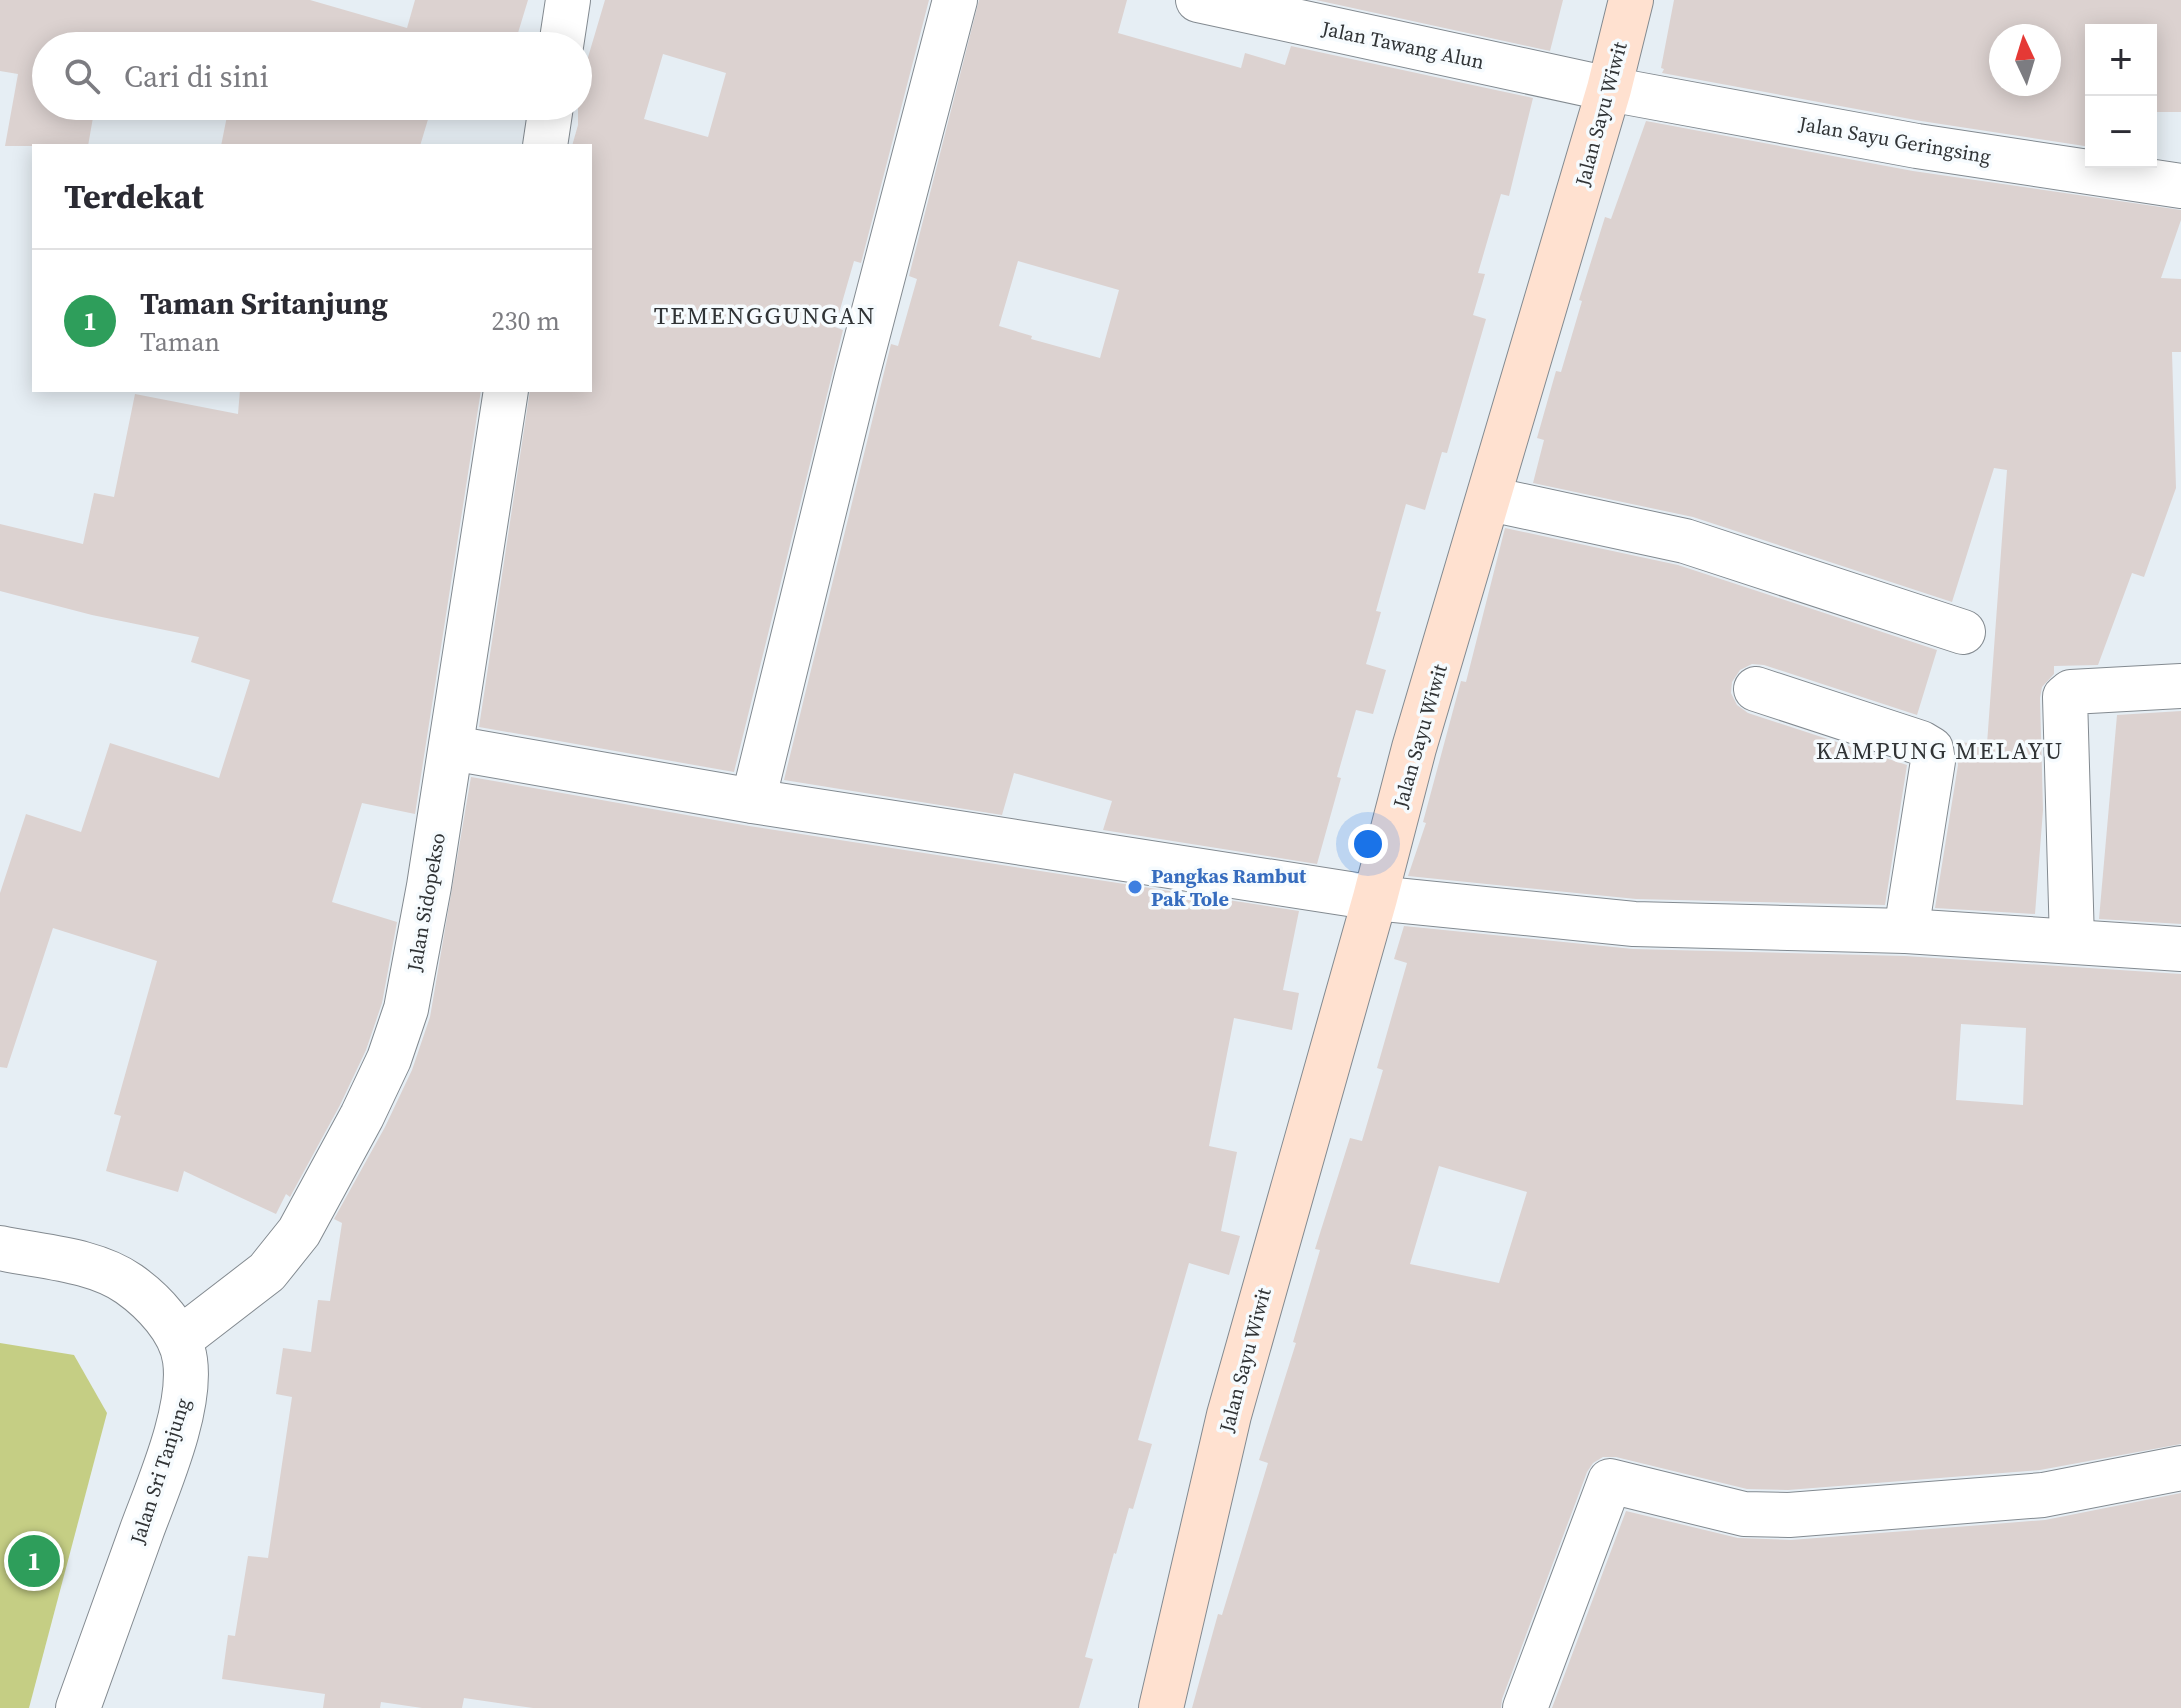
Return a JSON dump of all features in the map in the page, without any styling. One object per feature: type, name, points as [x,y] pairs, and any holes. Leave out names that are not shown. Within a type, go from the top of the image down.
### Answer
[{"type":"main road","name":"Jalan Sayu Wiwit","points":[[1161,1708],[1229,1415],[1375,898],[1414,748],[1609,89],[1631,0]]},
{"type":"street","points":[[563,32],[568,0]]},
{"type":"street","points":[[753,801],[857,376],[955,0]]},
{"type":"street","name":"Jalan Tawang Alun","points":[[1198,0],[1609,89]]},
{"type":"street","name":"Jalan Sayu Geringsing","points":[[1609,89],[1917,146],[2181,186]]},
{"type":"street","points":[[545,144],[549,120]]},
{"type":"street","name":"Jalan Sidopekso","points":[[180,1339],[267,1272],[299,1232],[389,1059],[406,1009],[452,748],[506,392]]},
{"type":"street","points":[[1490,499],[1685,541],[1963,632]]},
{"type":"street","points":[[2072,941],[2065,697],[2071,692],[2181,686]]},
{"type":"street","points":[[1756,689],[1921,743],[1931,749],[1933,761],[1906,931]]},
{"type":"street","points":[[452,748],[753,801],[1375,898],[1634,924],[1906,931],[2181,949]]},
{"type":"street","points":[[0,1248],[93,1267],[128,1283],[154,1306],[180,1339]]},
{"type":"street","name":"Jalan Sri Tanjung","points":[[78,1708],[167,1461],[186,1389],[185,1360],[180,1339]]},
{"type":"street","points":[[1525,1708],[1610,1481],[1744,1514],[1789,1515],[2043,1495],[2181,1468]]},
{"type":"green space","points":[[0,1343],[74,1355],[107,1413],[29,1708],[0,1708]]},
{"type":"building","points":[[0,0],[310,0],[407,28],[415,0],[528,0],[518,32],[32,32],[32,120],[93,120],[88,144],[5,146],[18,74],[0,71]]},
{"type":"building","points":[[605,0],[929,0],[861,263],[854,261],[835,327],[843,330],[734,772],[479,727],[530,392],[592,392],[592,144],[573,144],[578,120],[592,120],[592,44]],"holes":[[[663,54],[726,73],[708,137],[644,119]]]},
{"type":"building","points":[[979,0],[1127,0],[1118,33],[1241,68],[1245,53],[1285,65],[1291,46],[1533,98],[1509,196],[1501,194],[1478,273],[1485,274],[1473,315],[1486,319],[1447,453],[1442,452],[1425,510],[1406,504],[1376,611],[1381,612],[1366,664],[1386,670],[1373,714],[1356,710],[1317,864],[1103,830],[1112,801],[1014,773],[1002,815],[784,780],[891,344],[898,346],[917,279],[909,276]],"holes":[[[1018,261],[1119,290],[1100,358],[1031,339],[1032,336],[999,326]]]},
{"type":"building","points":[[1316,0],[1563,0],[1550,51]]},
{"type":"building","points":[[1674,0],[2181,0],[2181,112],[2157,112],[2157,24],[2085,24],[2085,146],[1921,121],[1662,73],[1664,69],[1661,68]]},
{"type":"building","points":[[226,120],[428,120],[421,144],[221,144]]},
{"type":"building","points":[[1646,121],[1913,171],[2181,210],[2181,220],[2161,278],[2181,279],[2181,352],[2172,352],[2176,488],[2144,577],[2132,573],[2098,665],[2054,666],[2054,674],[2042,687],[2043,810],[2035,914],[1935,908],[1958,765],[1955,742],[1987,744],[2007,470],[1994,468],[1952,602],[1693,517],[1533,483],[1544,440],[1537,438],[1556,371],[1561,372],[1605,217],[1611,219]]},
{"type":"building","points":[[240,392],[481,392],[415,814],[362,803],[332,902],[397,922],[382,1003],[366,1050],[340,1105],[290,1197],[286,1194],[276,1214],[184,1171],[178,1192],[106,1171],[121,1116],[114,1114],[157,961],[53,928],[7,1068],[0,1067],[0,893],[26,814],[81,832],[110,743],[219,778],[250,680],[191,662],[199,637],[92,615],[0,591],[0,524],[83,544],[94,493],[114,497],[135,394],[238,414]]},
{"type":"building","points":[[1505,528],[1678,565],[1937,650],[1917,715],[1764,665],[1752,664],[1740,670],[1732,682],[1731,693],[1737,705],[1748,713],[1907,765],[1885,905],[1636,899],[1408,876],[1426,823],[1423,822],[1461,681],[1466,682]]},
{"type":"building","points":[[2181,711],[2181,924],[2099,919],[2117,715]]},
{"type":"building","points":[[471,777],[749,826],[1299,911],[1283,990],[1299,993],[1292,1030],[1234,1018],[1209,1146],[1237,1152],[1221,1231],[1240,1236],[1229,1275],[1189,1263],[1138,1440],[1152,1444],[1133,1509],[1129,1508],[1114,1553],[1085,1657],[1093,1659],[1079,1708],[533,1708],[464,1698],[462,1708],[422,1708],[381,1702],[380,1708],[323,1708],[325,1694],[222,1679],[228,1635],[235,1636],[248,1556],[268,1558],[292,1397],[276,1394],[283,1348],[311,1352],[318,1300],[330,1301],[342,1223],[334,1219],[385,1127],[412,1070],[430,1017]]},
{"type":"building","points":[[1404,926],[1633,949],[1905,956],[2181,974],[2181,1444],[2040,1470],[1788,1490],[1747,1489],[1616,1457],[1603,1457],[1593,1463],[1587,1472],[1501,1708],[1192,1708],[1218,1614],[1222,1615],[1268,1463],[1259,1460],[1296,1343],[1293,1342],[1320,1250],[1315,1249],[1350,1138],[1362,1141],[1383,1070],[1377,1068],[1407,963],[1394,959]],"holes":[[[1961,1024],[2026,1028],[2023,1105],[1956,1100]],[[1439,1166],[1527,1192],[1499,1283],[1410,1264]]]},
{"type":"building","points":[[2181,1493],[2181,1708],[1552,1708],[1626,1511],[1738,1538],[1791,1540],[2045,1520]]},
{"type":"place","name":"Pangkas Rambut Pak Tole","points":[[1135,887]]},
{"type":"place","name":"Taman Sritanjung","points":[[34,1561]]},
{"type":"district","name":"TEMENGGUNGAN","points":[[765,316]]},
{"type":"district","name":"KAMPUNG MELAYU","points":[[1940,751]]}]
